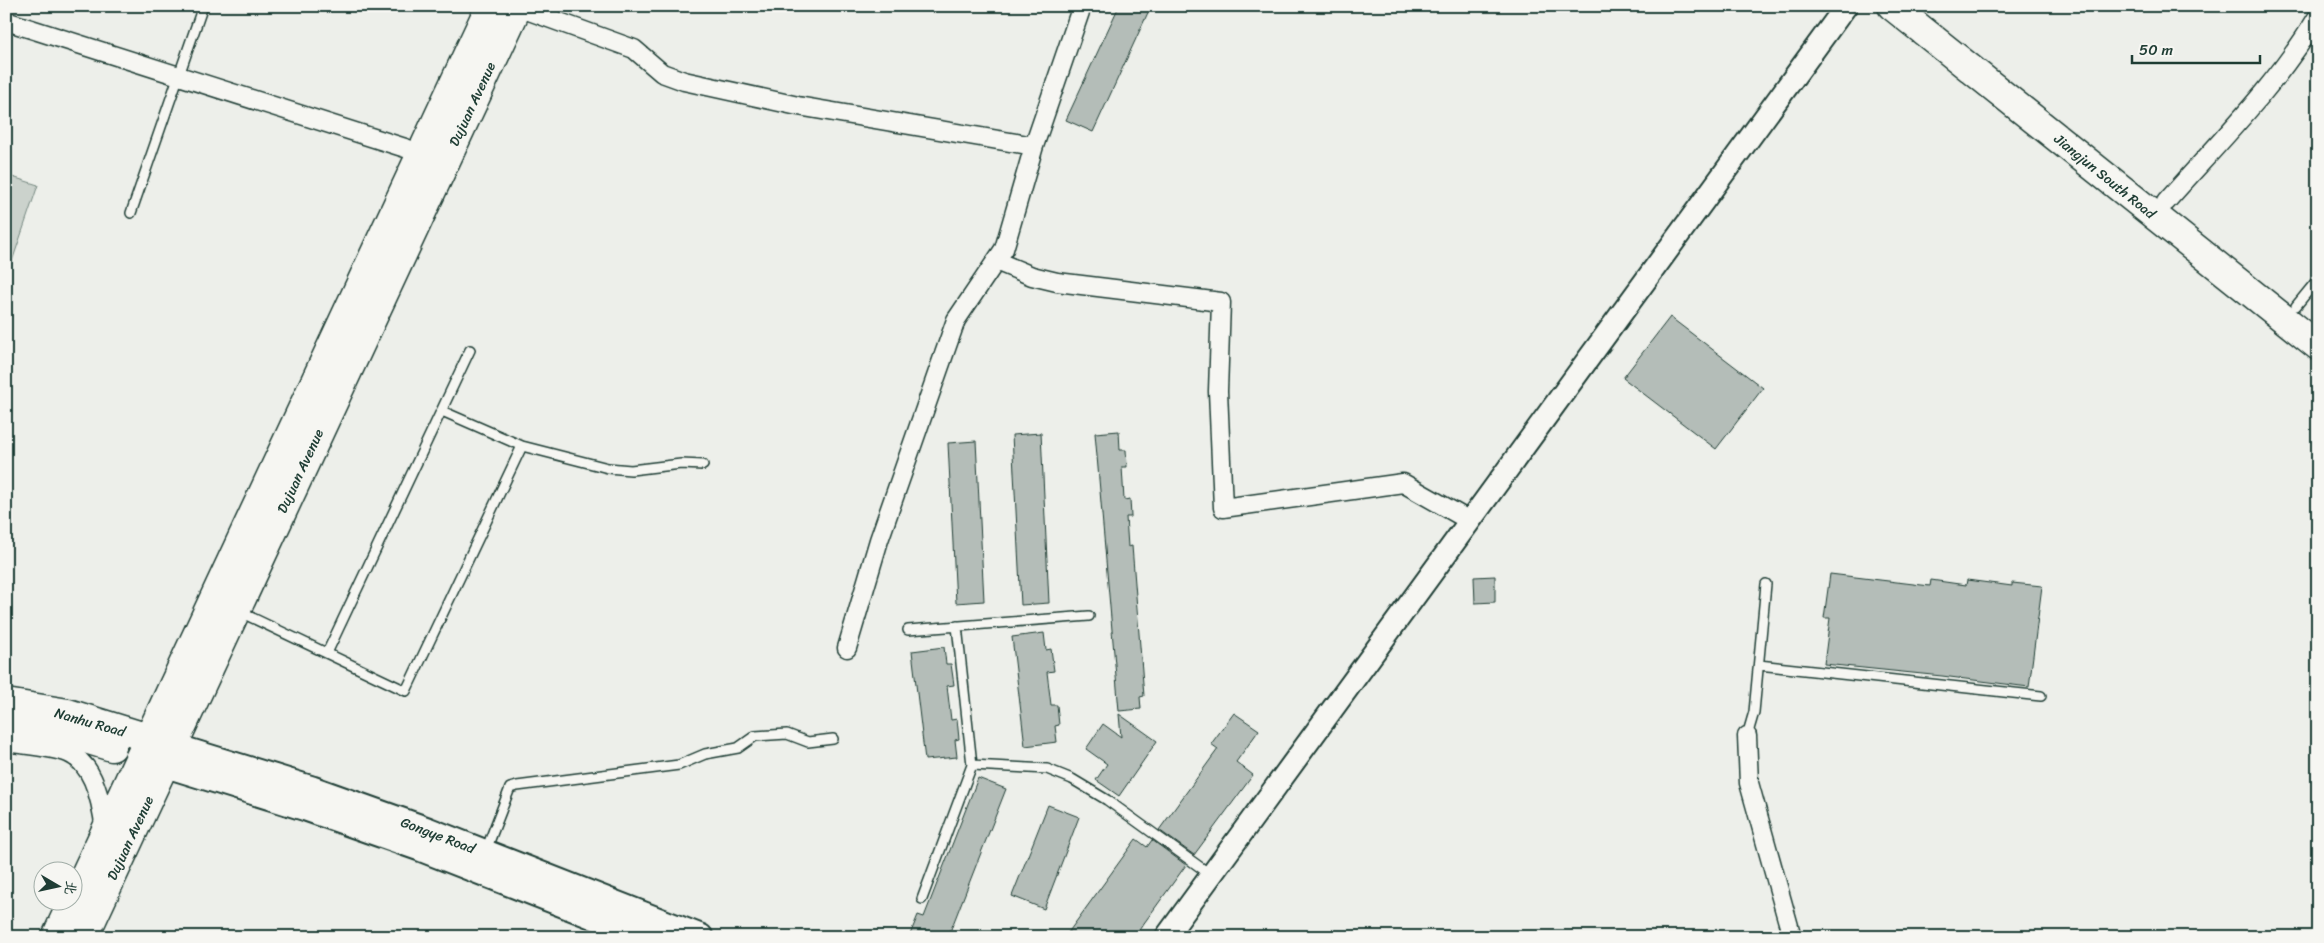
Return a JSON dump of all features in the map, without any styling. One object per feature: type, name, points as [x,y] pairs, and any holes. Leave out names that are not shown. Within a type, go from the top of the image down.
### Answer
[{"type":"main road","name":"Dujuan Avenue","points":[[84,937],[156,751],[421,153],[490,6]]},
{"type":"main road","name":"Dujuan Avenue","points":[[56,937],[105,832],[156,751],[236,609],[518,6]]},
{"type":"main road","name":"Jiangjun South Road","points":[[1892,6],[2318,346]]},
{"type":"main road","name":"Jiangjun South Road","points":[[1921,6],[2318,323]]},
{"type":"main road","name":"Nanhu Road","points":[[6,703],[68,713],[156,751]]},
{"type":"main road","name":"Nanhu Road","points":[[6,722],[156,751]]},
{"type":"main road","name":"Gongye Road","points":[[156,751],[312,789],[485,853],[700,937]]},
{"type":"main road","name":"Gongye Road","points":[[156,751],[306,808],[420,848],[647,937]]},
{"type":"street","points":[[518,6],[634,49],[662,73],[684,81],[798,106],[1034,146]]},
{"type":"street","points":[[847,648],[879,540],[956,320],[1004,249],[1034,146],[1082,6]]},
{"type":"street","points":[[1166,937],[1846,6]]},
{"type":"street","points":[[2166,202],[2272,83],[2304,40],[2318,16]]},
{"type":"street","points":[[6,21],[421,153]]},
{"type":"street","points":[[996,261],[1032,276],[1057,282],[1222,302],[1218,391],[1223,508],[1403,483],[1470,521]]},
{"type":"street","points":[[1748,736],[1749,783],[1792,937]]},
{"type":"street","points":[[6,742],[68,753],[86,768],[100,802],[105,832]]},
{"type":"lane","points":[[131,213],[203,6]]},
{"type":"lane","points":[[2296,306],[2318,279]]},
{"type":"lane","points":[[327,653],[470,350]]},
{"type":"lane","points":[[442,411],[522,446],[608,468],[631,470],[681,464],[703,464]]},
{"type":"lane","points":[[236,609],[406,690],[522,446]]},
{"type":"lane","points":[[1748,736],[1754,712],[1766,584]]},
{"type":"lane","points":[[908,630],[1089,616]]},
{"type":"lane","points":[[922,899],[972,764],[957,626]]},
{"type":"lane","points":[[1759,665],[2041,696]]},
{"type":"lane","points":[[485,853],[510,788],[679,765],[706,754],[738,748],[756,736],[780,733],[808,742],[832,739]]},
{"type":"lane","points":[[972,764],[1047,769],[1072,779],[1107,800],[1211,875]]},
{"type":"shaded area","points":[[6,175],[38,185],[6,279]]},
{"type":"building","points":[[1119,6],[1151,6],[1093,132],[1066,120]]},
{"type":"building","points":[[1670,317],[1763,388],[1716,449],[1623,378]]},
{"type":"building","points":[[1119,431],[1120,450],[1126,450],[1127,467],[1122,467],[1124,500],[1130,499],[1131,517],[1126,517],[1128,547],[1132,546],[1144,696],[1140,697],[1141,709],[1119,711],[1095,433]]},
{"type":"building","points":[[1041,433],[1049,603],[1021,605],[1012,435]]},
{"type":"building","points":[[976,441],[984,601],[956,603],[948,443]]},
{"type":"building","points":[[1830,574],[1930,586],[1931,580],[1966,585],[1967,580],[2012,586],[2012,583],[2042,586],[2029,687],[1824,664],[1830,618],[1824,618]]},
{"type":"building","points":[[1495,576],[1495,602],[1475,603],[1474,577]]},
{"type":"building","points":[[1044,633],[1046,650],[1051,649],[1054,671],[1047,672],[1051,705],[1057,705],[1059,725],[1055,726],[1057,742],[1025,746],[1012,637]]},
{"type":"building","points":[[944,647],[946,664],[951,664],[954,685],[947,686],[951,720],[957,719],[959,739],[955,740],[957,757],[925,760],[912,651]]},
{"type":"building","points":[[1234,713],[1259,730],[1236,762],[1253,775],[1194,855],[1159,830],[1218,749],[1211,744]]},
{"type":"building","points":[[1119,714],[1157,741],[1119,796],[1096,780],[1107,764],[1086,749],[1103,724],[1121,737]]},
{"type":"building","points":[[978,778],[1006,789],[948,937],[909,937],[918,915],[924,917]]},
{"type":"building","points":[[1048,805],[1079,817],[1044,909],[1012,896]]},
{"type":"building","points":[[1136,839],[1147,847],[1152,840],[1186,865],[1134,937],[1065,937]]}]
